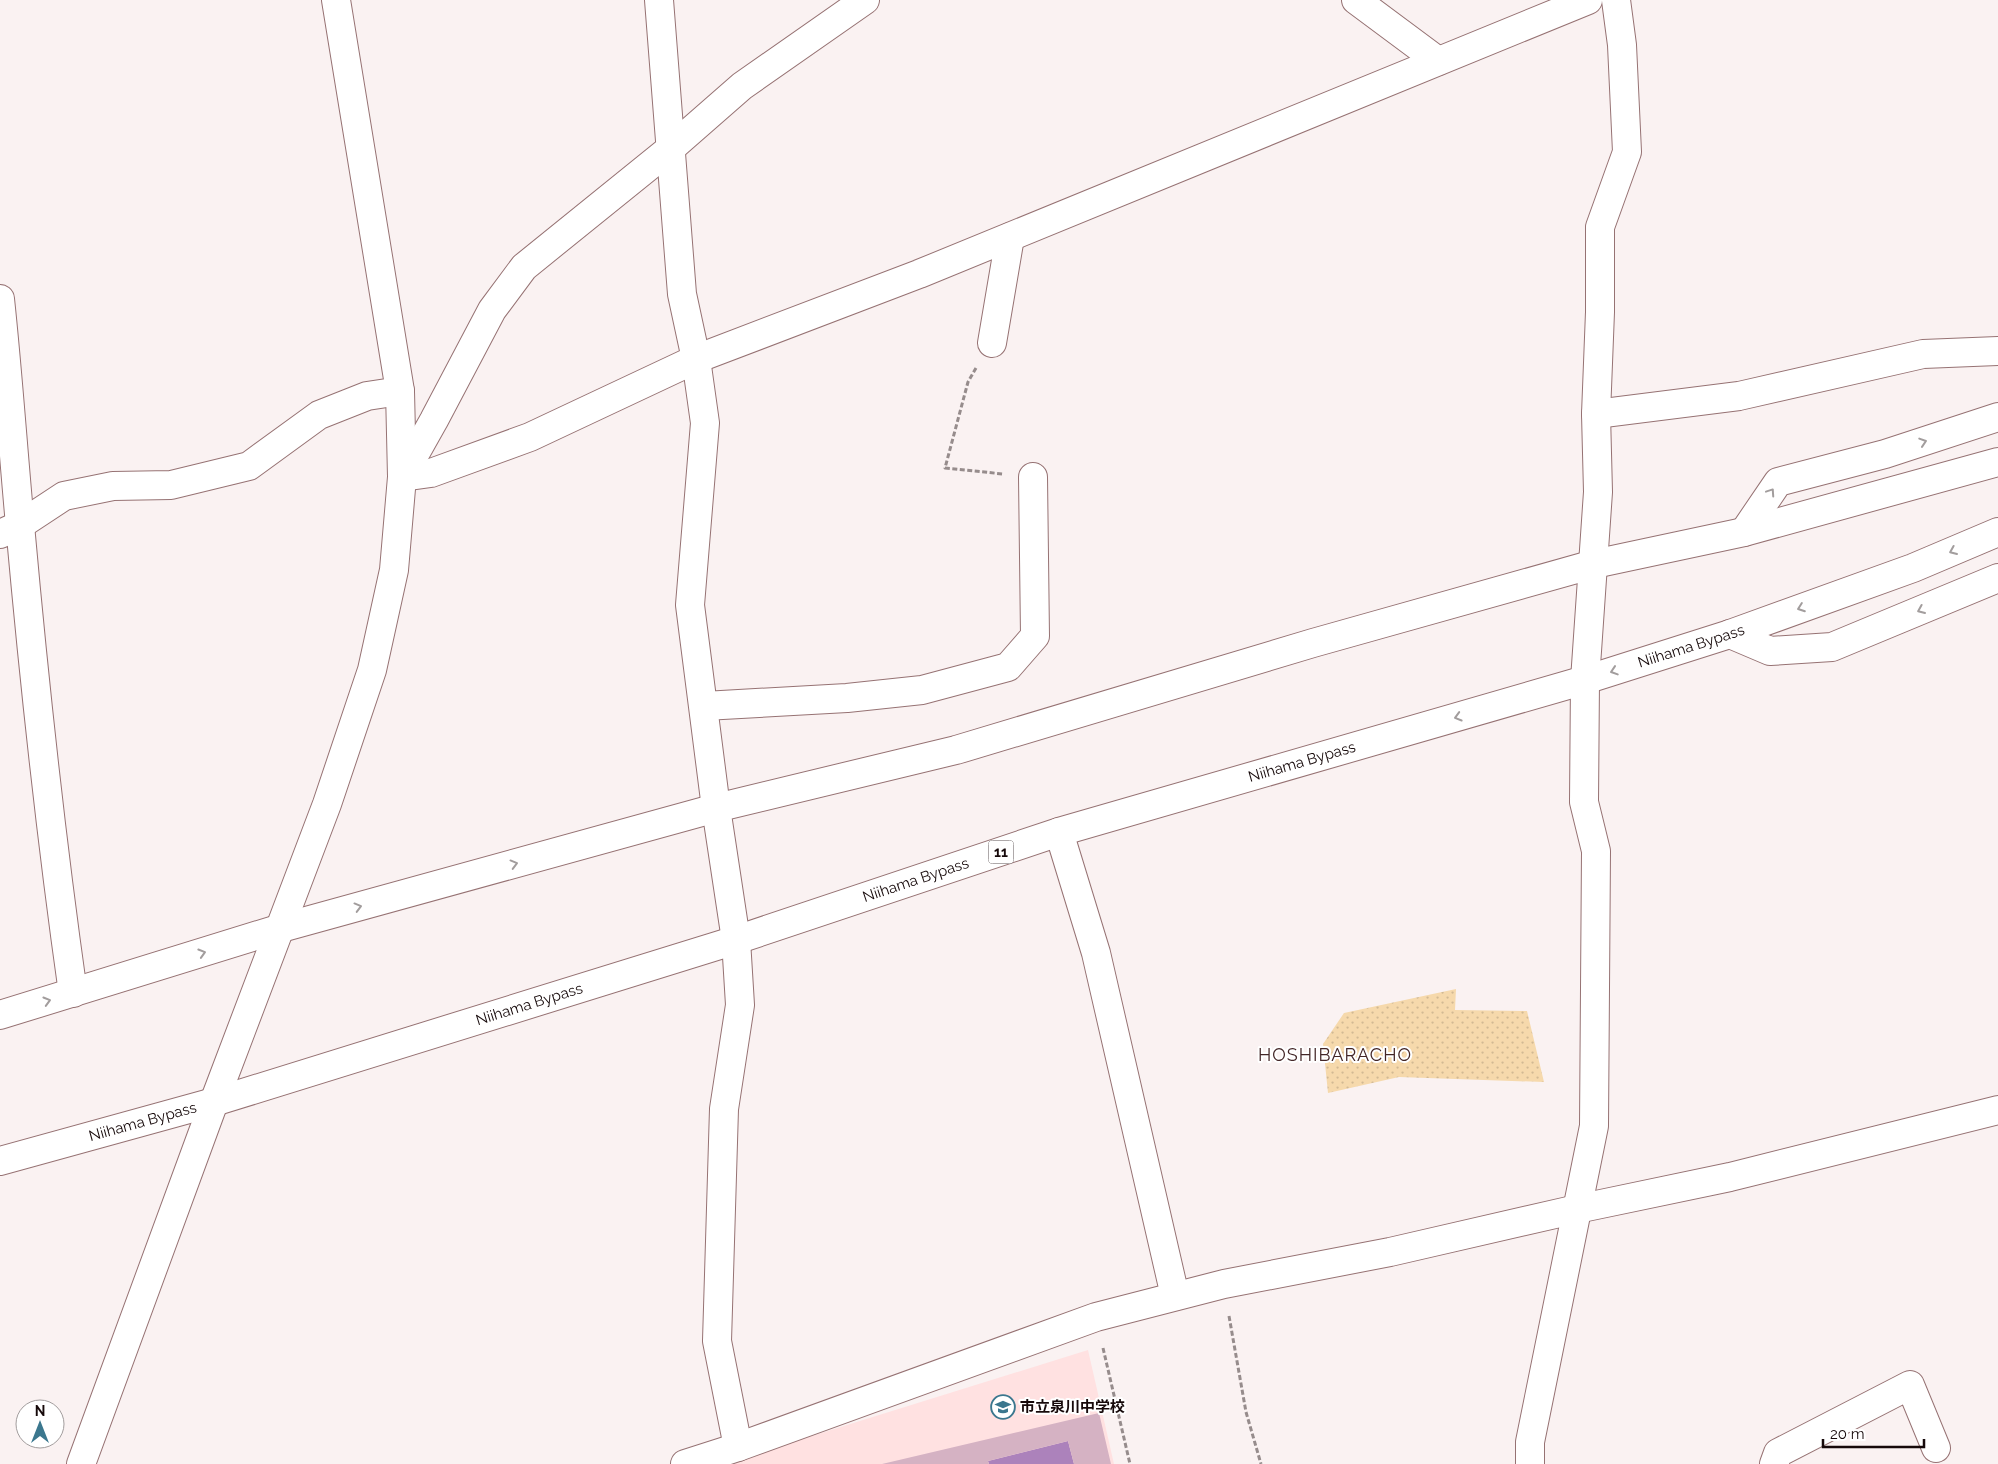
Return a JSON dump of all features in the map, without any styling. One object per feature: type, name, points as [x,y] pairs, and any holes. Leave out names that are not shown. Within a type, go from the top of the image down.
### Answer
[{"type":"main road","points":[[81,1464],[214,1102],[327,804],[372,670],[394,570],[402,477],[400,391],[336,0]]},
{"type":"main road","points":[[659,0],[682,294],[696,359],[705,423],[690,605],[716,808],[736,940],[740,1005],[724,1109],[717,1342],[738,1448]]},
{"type":"main road","points":[[402,477],[492,310],[524,267],[670,149],[742,86],[865,0]]},
{"type":"main road","points":[[1356,0],[1438,61]]},
{"type":"main road","points":[[402,477],[431,474],[530,437],[696,359],[919,274],[1588,0]]},
{"type":"main road","points":[[1530,1464],[1530,1442],[1594,1126],[1596,851],[1584,802],[1585,680],[1598,492],[1596,414],[1600,312],[1600,227],[1627,152],[1622,45],[1616,0]]},
{"type":"main road","points":[[992,343],[1010,237]]},
{"type":"main road","points":[[0,299],[7,357],[10,530],[73,993]]},
{"type":"main road","points":[[1596,414],[1739,396],[1923,354],[1998,351]]},
{"type":"main road","points":[[10,530],[64,496],[113,486],[171,485],[249,466],[319,415],[367,396],[400,391]]},
{"type":"main road","points":[[1744,532],[1778,482],[1885,454],[1998,417]]},
{"type":"main road","points":[[0,1015],[281,928],[716,808],[956,750],[1313,643],[1594,564],[1744,532],[1998,462]]},
{"type":"main road","points":[[704,706],[847,698],[922,690],[1008,667],[1035,636],[1033,477]]},
{"type":"main road","name":"Niihama Bypass","points":[[0,1161],[214,1102],[736,940],[1059,832],[1585,680],[1730,634],[1913,568],[1998,532]]},
{"type":"main road","points":[[1730,634],[1770,651],[1832,647],[1998,578]]},
{"type":"main road","points":[[1059,832],[1096,953],[1175,1296]]},
{"type":"main road","points":[[685,1464],[738,1448],[1096,1317],[1224,1284],[1390,1252],[1577,1209],[1730,1177],[1998,1110]]},
{"type":"main road","points":[[1774,1464],[1778,1453],[1910,1385],[1936,1448]]},
{"type":"path","points":[[992,343],[968,382],[945,468],[1033,477]]},
{"type":"path","points":[[1224,1284],[1246,1412],[1261,1464]]},
{"type":"path","points":[[1096,1317],[1130,1464]]},
{"type":"shaded area","points":[[1456,989],[1455,1010],[1527,1011],[1544,1082],[1399,1077],[1328,1093],[1323,1044],[1344,1013]]},
{"type":"shaded area","name":"市立泉川中学校","points":[[1088,1350],[1114,1464],[722,1464]]},
{"type":"shaded area","points":[[1068,1441],[1074,1464],[989,1464],[988,1461]]},
{"type":"building","points":[[1099,1413],[1111,1464],[1074,1464],[1068,1441],[988,1461],[989,1464],[882,1464]]},
{"type":"place","name":"市立泉川中学校","points":[[1003,1407]]},
{"type":"district","name":"HOSHIBARACHO","points":[[1335,1054]]}]
